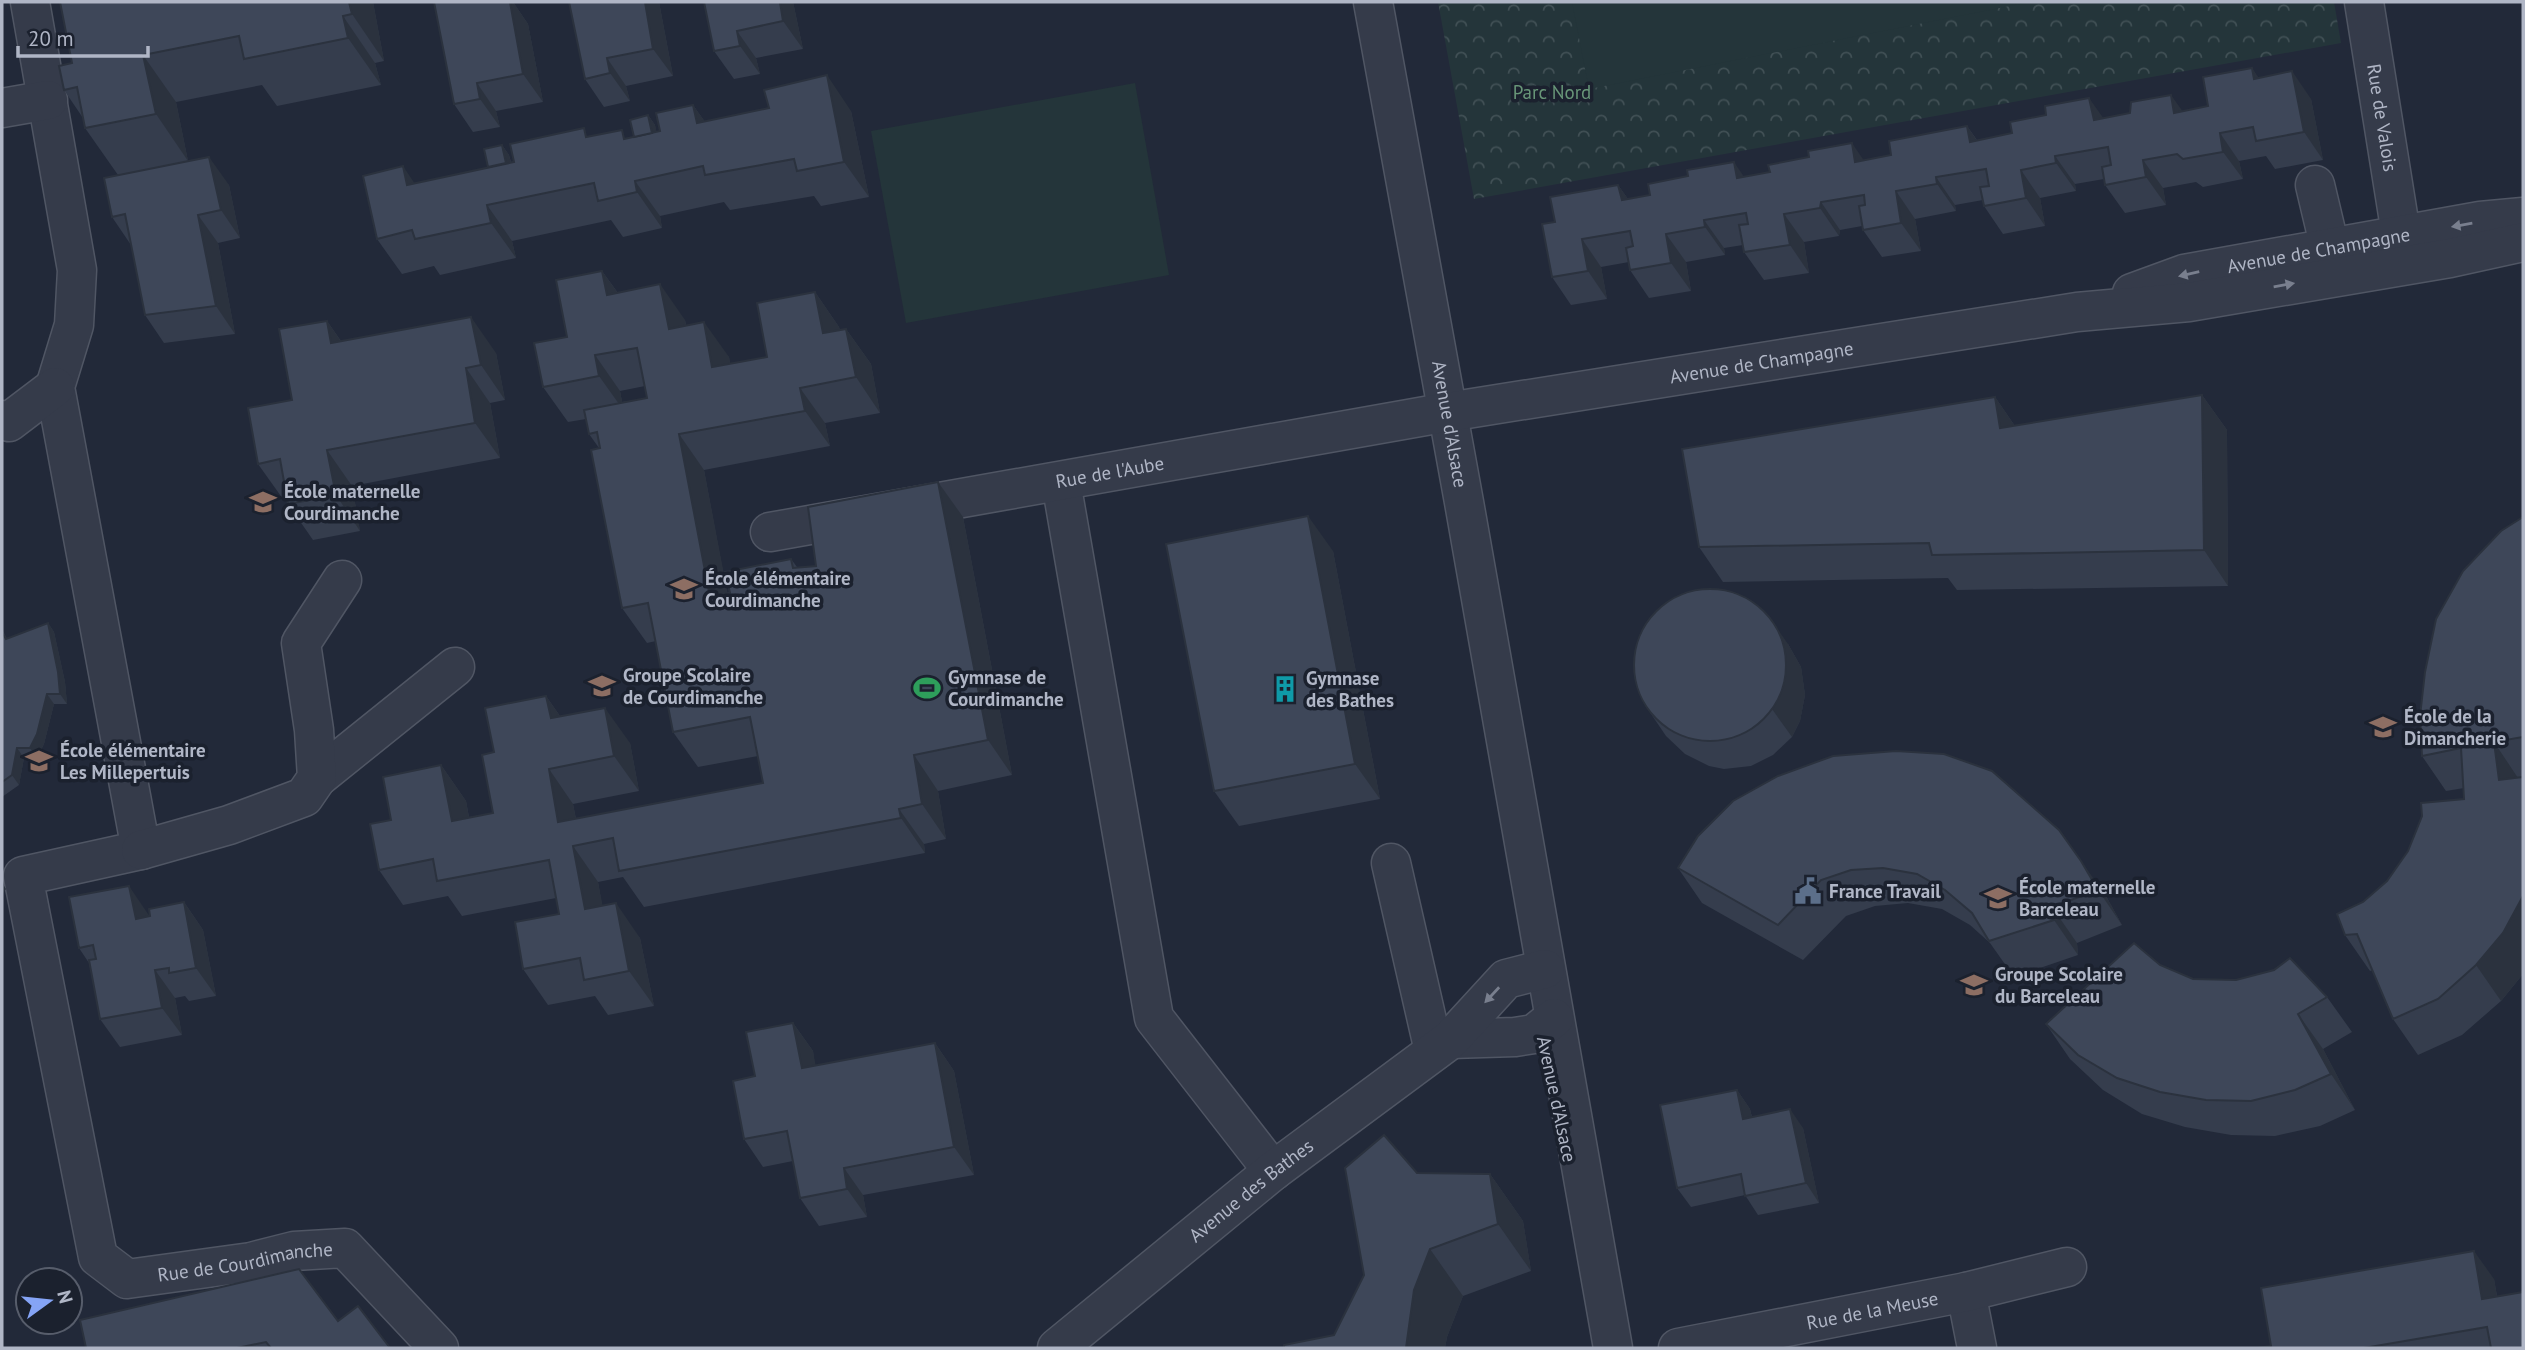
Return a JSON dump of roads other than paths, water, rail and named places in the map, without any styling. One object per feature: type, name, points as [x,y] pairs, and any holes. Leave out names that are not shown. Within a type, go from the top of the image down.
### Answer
[{"type":"street","points":[[30,2],[77,271],[74,325],[55,387],[141,849],[229,825],[304,797],[317,778],[455,667]]},
{"type":"street","name":"Avenue d'Alsace","points":[[1373,2],[1448,412],[1523,847],[1537,971],[1613,1348]]},
{"type":"street","name":"Rue de Valois","points":[[2364,2],[2403,250]]},
{"type":"street","points":[[2,108],[48,100]]},
{"type":"street","points":[[2315,185],[2330,248]]},
{"type":"street","name":"Avenue de Champagne","points":[[1448,412],[2077,313],[2189,302],[2403,250],[2480,221],[2523,217]]},
{"type":"street","name":"Avenue de Champagne","points":[[2077,313],[2183,274],[2330,248],[2484,252],[2523,242]]},
{"type":"street","points":[[2,420],[9,422],[55,387]]},
{"type":"street","name":"Rue de l'Aube","points":[[770,532],[1448,412]]},
{"type":"street","points":[[1061,482],[1154,1018],[1273,1171]]},
{"type":"street","points":[[317,778],[314,730],[301,643],[342,580]]},
{"type":"street","name":"Rue de Courdimanche","points":[[141,849],[23,876],[99,1257],[127,1279],[251,1262],[294,1251],[345,1248],[439,1348]]},
{"type":"street","points":[[1391,863],[1443,1045],[1534,1034],[1548,1023]]},
{"type":"street","name":"Avenue des Bathes","points":[[1057,1348],[1273,1171],[1443,1045],[1506,979],[1537,971]]},
{"type":"street","name":"Rue de la Meuse","points":[[1678,1348],[1966,1292],[2067,1267]]},
{"type":"street","points":[[1966,1292],[1977,1348]]},
{"type":"place","name":"École maternelle Courdimanche","points":[[263,502]]},
{"type":"place","name":"École élémentaire Courdimanche","points":[[684,589]]},
{"type":"place","name":"Groupe Scolaire de Courdimanche","points":[[602,686]]},
{"type":"place","name":"Gymnase de Courdimanche","points":[[927,688]]},
{"type":"place","name":"Gymnase des Bathes","points":[[1285,689]]},
{"type":"place","name":"École de la Dimancherie","points":[[2383,727]]},
{"type":"place","name":"École élémentaire Les Millepertuis","points":[[39,761]]},
{"type":"place","name":"France Travail","points":[[1808,891]]},
{"type":"place","name":"École maternelle Barceleau","points":[[1998,898]]},
{"type":"place","name":"Groupe Scolaire du Barceleau","points":[[1974,985]]},
{"type":"park label","name":"Parc Nord","points":[[1552,92]]}]
